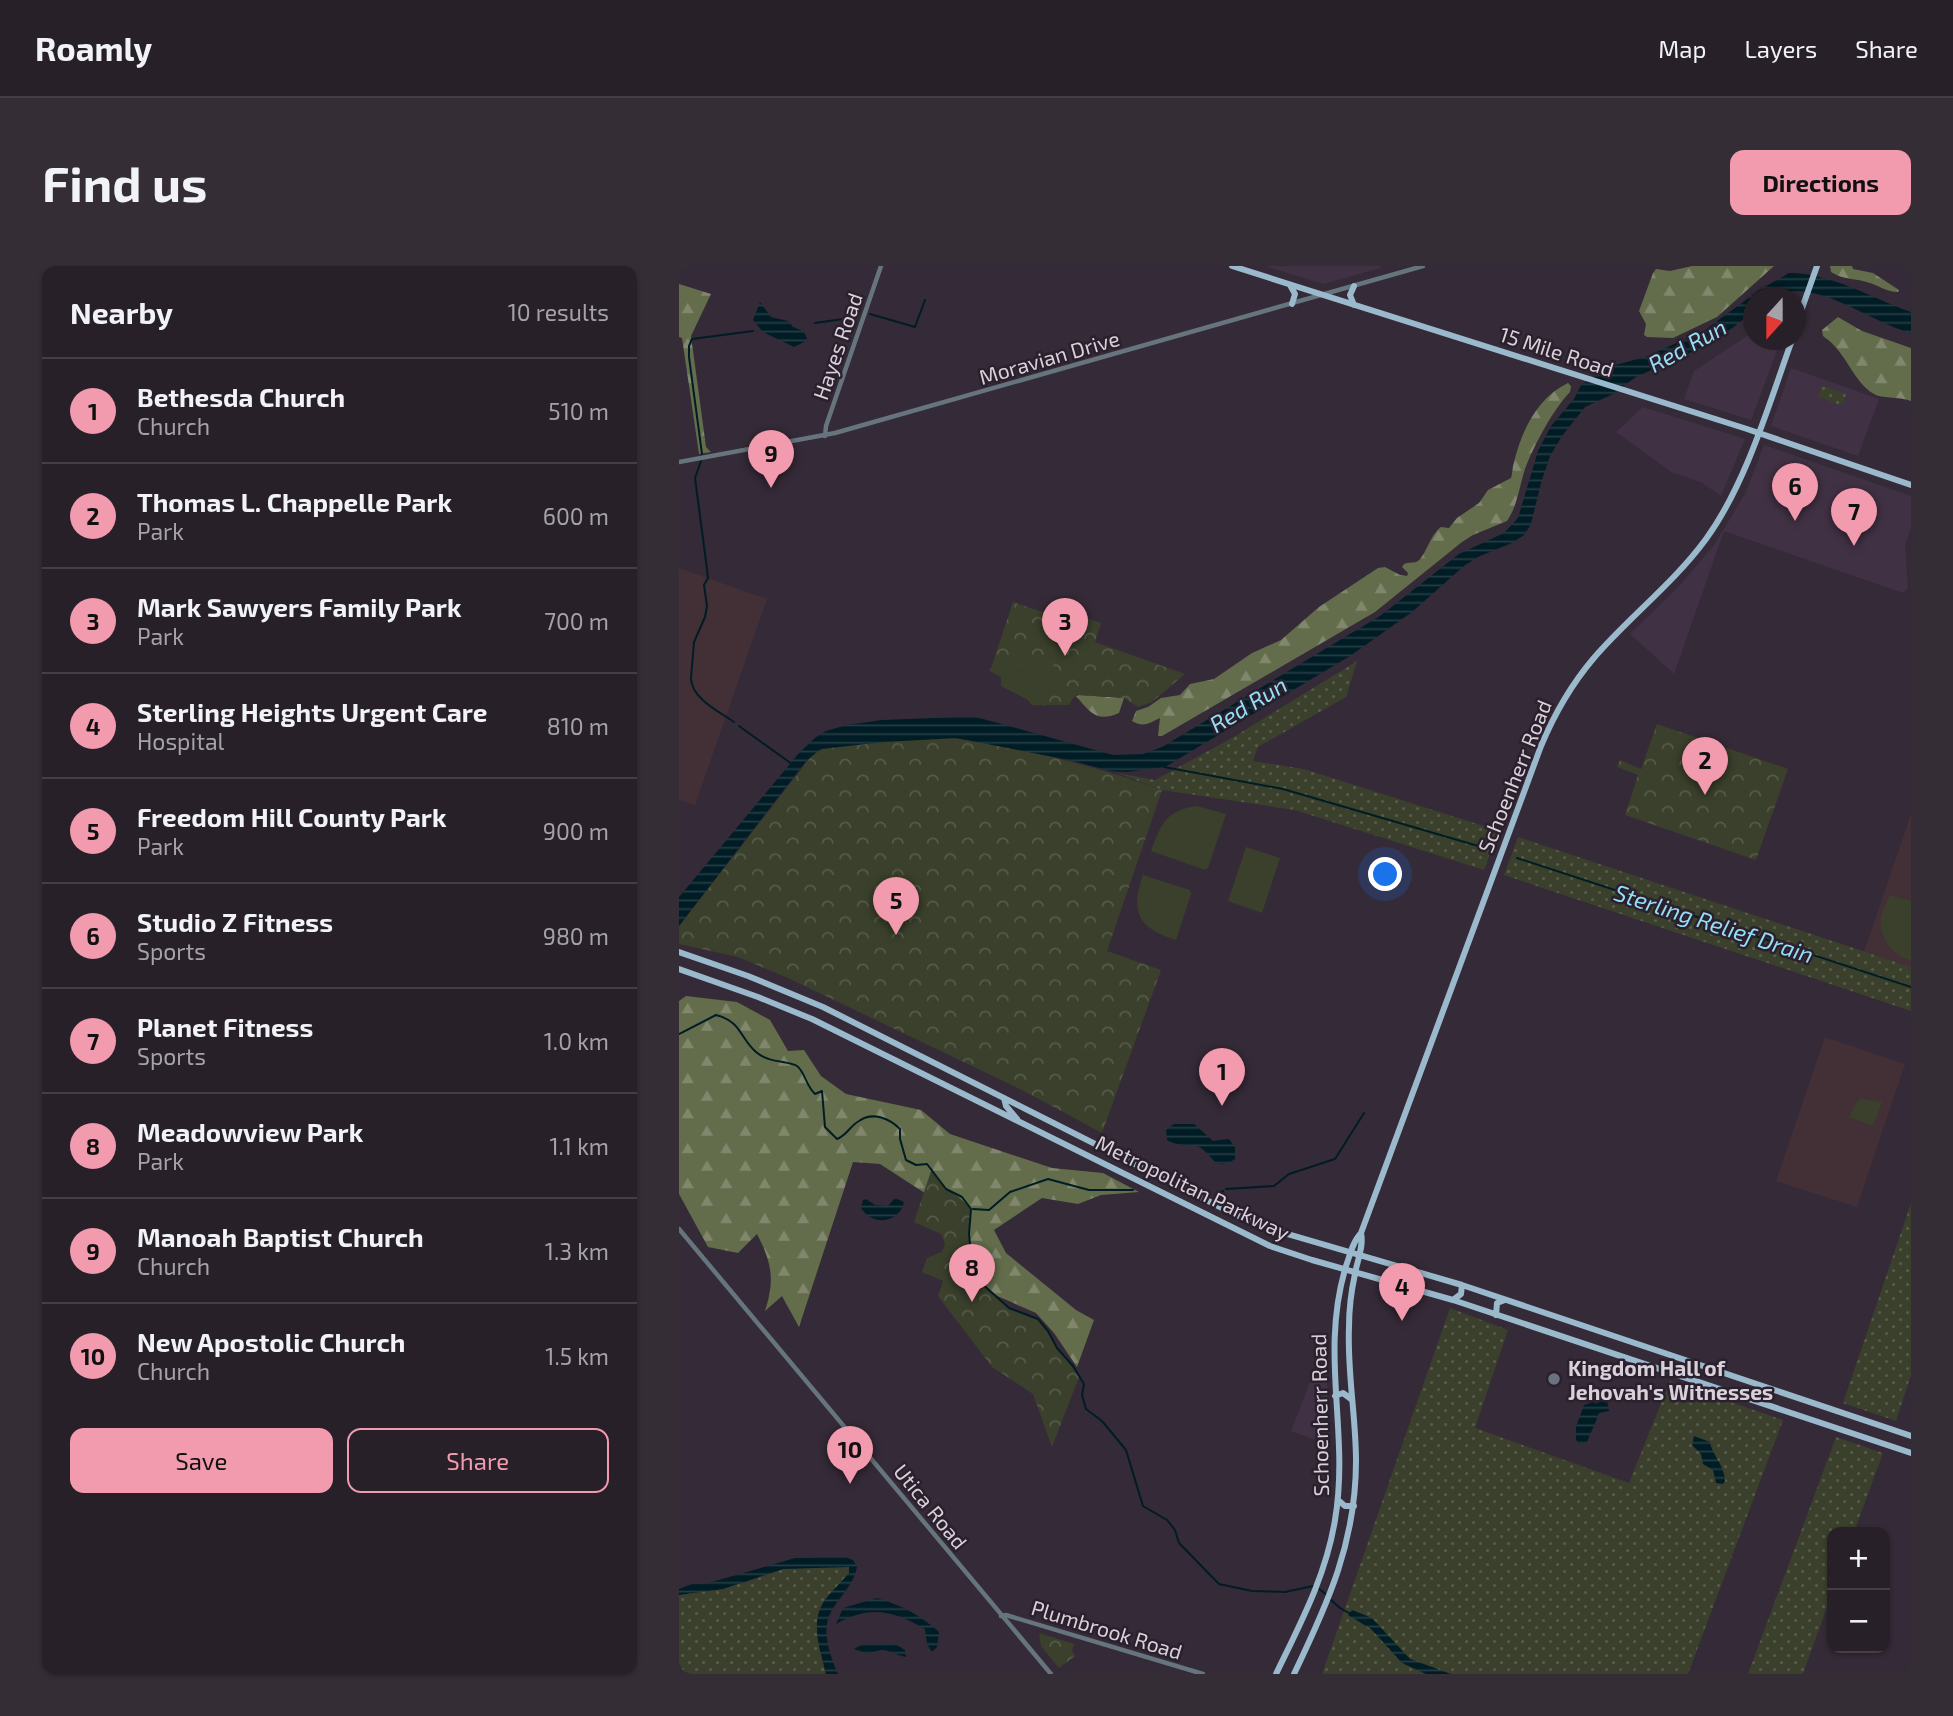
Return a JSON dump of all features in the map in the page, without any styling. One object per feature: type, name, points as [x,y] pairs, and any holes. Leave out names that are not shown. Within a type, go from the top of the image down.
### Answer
[{"type":"main road","name":"15 Mile Road","points":[[1232,266],[1758,432],[1911,485]]},
{"type":"main road","points":[[1806,298],[1817,266]]},
{"type":"main road","points":[[1288,284],[1295,292],[1292,304]]},
{"type":"main road","points":[[1353,304],[1350,295],[1354,286]]},
{"type":"main road","name":"Schoenherr Road","points":[[1276,1674],[1309,1606],[1331,1542],[1338,1500],[1340,1456],[1333,1353],[1336,1314],[1345,1270],[1550,724],[1569,691],[1594,658],[1681,569],[1711,532],[1737,487],[1788,350]]},
{"type":"main road","name":"Metropolitan Parkway","points":[[679,952],[748,976],[823,1007],[1247,1220],[1294,1237],[1462,1284],[1911,1436]]},
{"type":"main road","name":"Metropolitan Parkway","points":[[679,969],[812,1019],[1280,1250],[1453,1300],[1911,1453]]},
{"type":"main road","points":[[812,1019],[814,1011],[823,1007]]},
{"type":"main road","points":[[1004,1098],[1008,1110],[1021,1123]]},
{"type":"main road","points":[[1177,1201],[1185,1199],[1188,1190]]},
{"type":"main road","points":[[1238,1231],[1239,1223],[1247,1220]]},
{"type":"main road","name":"Schoenherr Road","points":[[1294,1674],[1332,1592],[1346,1548],[1353,1506],[1356,1448],[1349,1323],[1352,1290],[1363,1240],[1361,1233]]},
{"type":"main road","points":[[1352,1290],[1360,1280],[1370,1277]]},
{"type":"main road","points":[[1453,1300],[1461,1294],[1462,1284]]},
{"type":"main road","points":[[1496,1315],[1497,1303],[1507,1300]]},
{"type":"main road","points":[[1336,1314],[1344,1316],[1349,1323]]},
{"type":"main road","points":[[1688,1377],[1698,1371],[1698,1364]]},
{"type":"main road","points":[[1734,1393],[1735,1384],[1743,1379]]},
{"type":"main road","points":[[1335,1395],[1343,1393],[1352,1399]]},
{"type":"main road","points":[[1338,1500],[1345,1506],[1353,1506]]},
{"type":"main road","points":[[1296,1633],[1304,1636],[1307,1646]]},
{"type":"street","name":"Hayes Road","points":[[825,436],[826,426],[881,266]]},
{"type":"street","name":"Moravian Drive","points":[[679,461],[825,436],[1423,266]]},
{"type":"street","name":"Utica Road","points":[[679,1229],[1051,1674]]},
{"type":"street","name":"Plumbrook Road","points":[[1001,1616],[1006,1615],[1203,1674]]},
{"type":"shaded area","points":[[1265,266],[1381,266],[1381,268],[1323,284]]},
{"type":"shaded area","points":[[1743,339],[1743,350],[1777,350],[1751,420],[1684,399],[1694,371]]},
{"type":"shaded area","points":[[1791,368],[1879,399],[1858,456],[1771,426]]},
{"type":"shaded area","points":[[1643,407],[1745,439],[1721,496],[1701,482],[1671,472],[1616,432]]},
{"type":"shaded area","points":[[1764,445],[1911,496],[1911,528],[1905,546],[1908,588],[1903,593],[1724,531],[1674,674],[1630,634],[1681,584],[1714,545],[1745,494]]},
{"type":"shaded area","points":[[679,568],[767,599],[695,805],[679,800]]},
{"type":"shaded area","points":[[1911,814],[1911,967],[1864,952]]},
{"type":"shaded area","points":[[1825,1037],[1905,1064],[1857,1207],[1776,1181]]},
{"type":"shaded area","points":[[1325,1343],[1330,1434],[1313,1439],[1291,1431]]},
{"type":"green space","points":[[1692,266],[1774,266],[1751,287],[1743,287],[1743,294],[1717,317],[1673,338],[1647,337],[1644,335],[1646,324],[1639,311],[1656,269],[1670,271]]},
{"type":"green space","points":[[1830,266],[1852,266],[1853,269],[1873,273],[1899,290],[1890,291],[1865,281],[1840,276],[1831,272]]},
{"type":"green space","points":[[679,284],[711,294],[691,336],[706,447],[711,452],[699,454],[682,338],[679,337]]},
{"type":"green space","points":[[1838,317],[1862,331],[1911,348],[1911,401],[1877,396],[1860,382],[1838,350],[1823,336],[1822,330]]},
{"type":"green space","points":[[1568,383],[1571,386],[1570,392],[1533,450],[1514,509],[1507,521],[1462,542],[1375,612],[1162,736],[1158,736],[1160,718],[1143,724],[1132,721],[1136,711],[1161,698],[1180,695],[1190,684],[1214,679],[1252,653],[1281,640],[1319,607],[1378,568],[1385,567],[1407,576],[1408,573],[1402,567],[1404,564],[1419,560],[1441,527],[1449,528],[1457,518],[1479,503],[1488,490],[1511,478],[1517,450],[1532,416],[1548,397]]},
{"type":"green space","points":[[1822,385],[1846,394],[1844,402],[1840,405],[1818,397]]},
{"type":"green space","points":[[1013,602],[1043,612],[1076,614],[1101,623],[1095,642],[1185,674],[1152,702],[1138,707],[1124,698],[1079,695],[1073,698],[1069,705],[1032,705],[1027,699],[1001,686],[1001,677],[990,671]]},
{"type":"green space","points":[[1052,657],[1054,661],[1046,706],[1032,705],[1027,699],[1001,686],[1001,677],[990,671]]},
{"type":"green space","points":[[1357,661],[1346,697],[1258,747],[1253,761],[1304,769],[1499,831],[1484,870],[1295,810],[1162,790],[1117,773],[1155,780],[1232,738]]},
{"type":"green space","points":[[1076,696],[1124,698],[1119,713],[1105,717],[1094,714]]},
{"type":"green space","points":[[1657,724],[1788,769],[1756,860],[1625,815],[1638,775],[1617,767],[1620,760],[1641,769]]},
{"type":"green space","points":[[939,738],[980,742],[1056,758],[1162,790],[1107,951],[1161,970],[1102,1133],[1022,1090],[788,978],[738,957],[679,944],[679,926],[814,753],[838,746]]},
{"type":"green space","points":[[1197,806],[1226,814],[1208,868],[1205,870],[1151,851],[1158,833],[1171,815]]},
{"type":"green space","points":[[1518,837],[1911,967],[1911,1011],[1504,875]]},
{"type":"green space","points":[[1246,847],[1280,858],[1262,913],[1228,901]]},
{"type":"green space","points":[[1143,875],[1190,890],[1176,940],[1153,930],[1140,917],[1137,900]]},
{"type":"green space","points":[[1890,895],[1911,901],[1911,960],[1893,950],[1882,932],[1881,917]]},
{"type":"green space","points":[[686,996],[737,1002],[770,1020],[788,1051],[804,1050],[821,1076],[846,1094],[921,1110],[950,1134],[1052,1168],[1103,1173],[1139,1192],[1101,1195],[1078,1204],[1042,1198],[994,1230],[1006,1253],[1076,1310],[1094,1320],[1077,1367],[1054,1333],[1036,1313],[995,1295],[979,1281],[972,1263],[969,1234],[954,1212],[880,1164],[853,1162],[799,1327],[782,1296],[765,1311],[771,1281],[769,1263],[757,1234],[738,1253],[708,1247],[679,1194],[679,1001]]},
{"type":"green space","points":[[1860,1098],[1882,1102],[1872,1125],[1849,1117]]},
{"type":"green space","points":[[932,1168],[939,1181],[971,1209],[969,1234],[972,1263],[979,1281],[1009,1308],[1038,1319],[1079,1377],[1052,1447],[1033,1394],[992,1367],[938,1296],[943,1281],[922,1272],[927,1258],[942,1252],[945,1245],[941,1234],[914,1222]]},
{"type":"green space","points":[[1911,1203],[1911,1375],[1896,1421],[1843,1403]]},
{"type":"green space","points":[[1450,1308],[1508,1330],[1475,1428],[1629,1483],[1670,1381],[1783,1420],[1688,1674],[1322,1674]]},
{"type":"green space","points":[[1836,1437],[1883,1453],[1856,1527],[1827,1527],[1827,1607],[1803,1674],[1748,1674]]},
{"type":"green space","points":[[843,1565],[849,1567],[849,1573],[843,1580],[817,1637],[826,1674],[679,1674],[679,1595],[743,1583],[783,1569]]},
{"type":"green space","points":[[1039,1633],[1074,1644],[1072,1651],[1075,1656],[1059,1668],[1041,1646]]},
{"type":"water","name":"Red Run","points":[[1789,273],[1821,277],[1911,312],[1911,333],[1821,295],[1806,292],[1806,287],[1765,287]]},
{"type":"water","points":[[760,302],[771,317],[788,321],[793,327],[803,331],[806,341],[794,347],[763,332],[753,320]]},
{"type":"water","name":"Red Run","points":[[1743,302],[1743,320],[1714,342],[1636,377],[1611,395],[1585,407],[1550,456],[1531,524],[1524,535],[1465,565],[1412,612],[1350,656],[1165,767],[1127,772],[1110,771],[1069,760],[956,738],[821,749],[807,760],[679,926],[679,897],[799,753],[826,731],[882,720],[975,717],[1113,755],[1143,754],[1162,747],[1380,616],[1459,554],[1504,533],[1518,518],[1538,451],[1551,426],[1574,399],[1581,385],[1612,366],[1648,356],[1705,330]]},
{"type":"water","points":[[1174,1124],[1194,1124],[1213,1141],[1229,1139],[1235,1147],[1235,1159],[1228,1163],[1217,1163],[1201,1148],[1167,1140],[1166,1130]]},
{"type":"water","points":[[895,1198],[904,1202],[901,1209],[897,1215],[885,1220],[872,1218],[861,1208],[863,1200],[866,1199],[875,1205],[888,1206]]},
{"type":"water","points":[[1606,1395],[1609,1411],[1599,1413],[1587,1442],[1580,1444],[1576,1440],[1576,1427],[1584,1405],[1593,1402],[1597,1404],[1598,1396],[1602,1401]]},
{"type":"water","points":[[1694,1436],[1710,1442],[1723,1470],[1723,1484],[1716,1483],[1713,1470],[1703,1464],[1701,1454],[1692,1445]]},
{"type":"water","points":[[845,1557],[853,1560],[857,1567],[850,1584],[828,1617],[827,1625],[829,1651],[838,1674],[826,1674],[817,1620],[823,1603],[849,1573],[849,1567],[783,1569],[723,1589],[679,1595],[679,1589],[692,1584],[705,1584],[795,1558]]},
{"type":"water","points":[[877,1598],[925,1620],[939,1632],[937,1647],[932,1652],[927,1644],[925,1629],[891,1614],[870,1612],[836,1624],[843,1608]]},
{"type":"water","points":[[1352,1610],[1372,1618],[1410,1659],[1451,1674],[1426,1674],[1402,1663],[1371,1629],[1348,1615]]},
{"type":"water","points":[[895,1644],[905,1650],[906,1657],[884,1650],[869,1654],[854,1649],[861,1645]]},
{"type":"waterway","points":[[870,314],[915,327],[925,300]]},
{"type":"waterway","points":[[815,323],[843,319]]},
{"type":"waterway","points":[[702,454],[689,346],[692,339],[753,331]]},
{"type":"waterway","points":[[691,678],[694,642],[707,606],[704,585],[708,578],[695,478],[701,461]]},
{"type":"waterway","points":[[691,679],[701,699],[734,722]]},
{"type":"waterway","points":[[739,726],[792,764]]},
{"type":"waterway","name":"Sterling Relief Drain","points":[[1164,767],[1283,789],[1485,848]]},
{"type":"waterway","name":"Sterling Relief Drain","points":[[1517,858],[1911,987]]},
{"type":"waterway","points":[[679,1034],[716,1015],[731,1022],[761,1056],[797,1066],[815,1094],[822,1091],[825,1127],[837,1139],[864,1118],[875,1116],[896,1125],[900,1129],[906,1160],[916,1165],[927,1164],[946,1189],[962,1197],[971,1209],[969,1234],[972,1263],[979,1281],[1009,1308],[1038,1319],[1073,1366],[1084,1384],[1082,1395],[1086,1409],[1102,1421],[1126,1450],[1143,1506],[1167,1520],[1175,1530],[1179,1543],[1219,1584],[1252,1591],[1285,1592],[1313,1586]]},
{"type":"waterway","points":[[1226,1189],[1274,1186],[1289,1174],[1335,1159],[1364,1113]]},
{"type":"waterway","points":[[973,1209],[989,1210],[1010,1192],[1048,1179],[1089,1190],[1133,1190]]},
{"type":"waterway","points":[[1218,1193],[1223,1191]]},
{"type":"waterway","points":[[1318,1588],[1328,1596]]},
{"type":"waterway","points":[[1331,1600],[1349,1613]]},
{"type":"place","name":"Manoah Baptist Church","points":[[771,488]]},
{"type":"place","name":"Studio Z Fitness","points":[[1795,521]]},
{"type":"place","name":"Planet Fitness","points":[[1854,546]]},
{"type":"place","name":"Mark Sawyers Family Park","points":[[1065,656]]},
{"type":"place","name":"Thomas L. Chappelle Park","points":[[1705,795]]},
{"type":"place","name":"Freedom Hill County Park","points":[[896,935]]},
{"type":"place","name":"Bethesda Church","points":[[1222,1106]]},
{"type":"place","name":"Meadowview Park","points":[[972,1302]]},
{"type":"place","name":"Sterling Heights Urgent Care","points":[[1402,1321]]},
{"type":"place","name":"Kingdom Hall of Jehovah's Witnesses","points":[[1554,1379]]},
{"type":"place","name":"New Apostolic Church","points":[[850,1484]]}]
